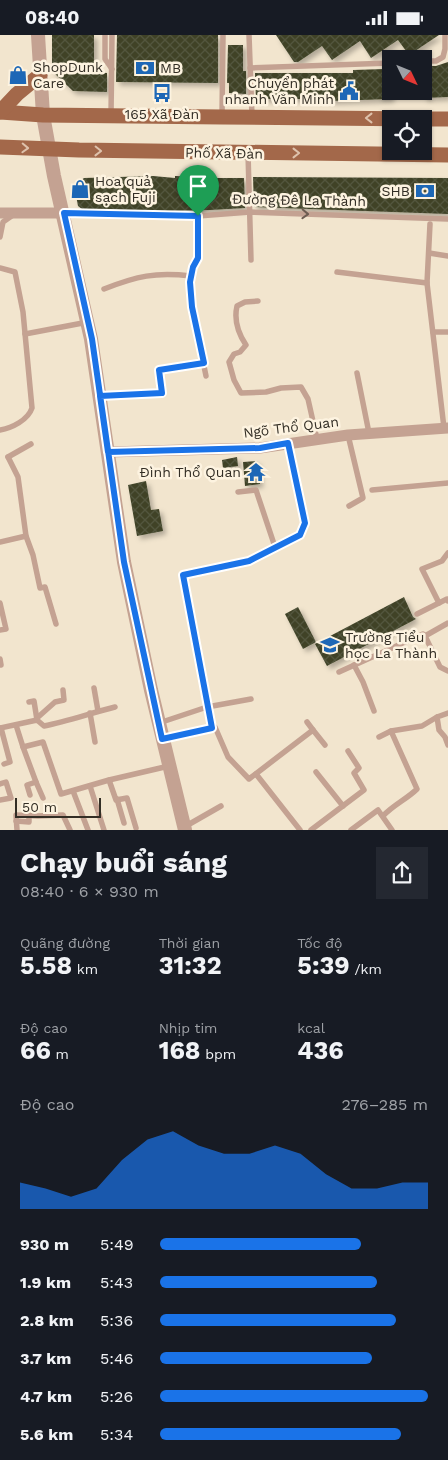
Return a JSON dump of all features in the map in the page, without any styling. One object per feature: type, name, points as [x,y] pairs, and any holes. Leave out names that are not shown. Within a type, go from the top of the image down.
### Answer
[{"type":"main road","points":[[0,112],[17,94],[40,75]]},
{"type":"main road","points":[[0,112],[42,115],[382,119]]},
{"type":"main road","points":[[432,119],[448,119]]},
{"type":"main road","name":"Phố Xã Đàn","points":[[0,147],[248,153],[448,155]]},
{"type":"street","points":[[38,35],[42,115],[54,176],[88,321],[124,562],[162,739],[184,829]]},
{"type":"street","name":"Đường Đê La Thành","points":[[0,213],[64,213]]},
{"type":"street","name":"Ngõ Thổ Quan","points":[[108,452],[260,448],[348,435],[446,428]]},
{"type":"lane","points":[[105,35],[105,59],[112,69]]},
{"type":"lane","points":[[111,115],[112,35]]},
{"type":"lane","points":[[249,35],[252,118]]},
{"type":"lane","points":[[432,61],[443,57],[445,35]]},
{"type":"lane","points":[[222,117],[223,36]]},
{"type":"lane","points":[[250,68],[382,63]]},
{"type":"lane","points":[[248,153],[251,260]]},
{"type":"lane","name":"Đường Đê La Thành","points":[[64,213],[198,216],[250,212],[445,219]]},
{"type":"lane","points":[[0,237],[3,222],[14,213]]},
{"type":"lane","points":[[198,216],[198,258],[191,276],[192,307],[206,376]]},
{"type":"lane","points":[[418,218],[430,225]]},
{"type":"lane","points":[[430,225],[445,219]]},
{"type":"lane","points":[[430,225],[428,283],[446,428]]},
{"type":"lane","points":[[429,253],[448,255]]},
{"type":"lane","points":[[0,268],[15,272],[23,312],[32,408],[30,413],[10,428],[0,430]]},
{"type":"lane","points":[[337,272],[428,283]]},
{"type":"lane","points":[[104,289],[147,275],[168,273],[191,276]]},
{"type":"lane","points":[[258,301],[245,302],[236,306],[235,316],[238,330],[246,345],[245,348],[234,354],[230,362],[234,380],[241,393],[301,387],[308,399],[317,439]]},
{"type":"lane","points":[[24,334],[88,321]]},
{"type":"lane","points":[[433,332],[448,332]]},
{"type":"lane","points":[[100,396],[162,393],[159,370],[204,363]]},
{"type":"lane","points":[[357,373],[369,433]]},
{"type":"lane","points":[[348,435],[363,498],[349,506]]},
{"type":"lane","points":[[212,728],[183,575],[249,561],[300,535],[305,523],[288,443]]},
{"type":"lane","points":[[0,457],[8,457],[31,444]]},
{"type":"lane","points":[[8,457],[18,477],[26,536],[33,555],[40,588],[45,587],[56,624]]},
{"type":"lane","points":[[372,490],[448,483]]},
{"type":"lane","points":[[238,491],[256,490],[276,547]]},
{"type":"lane","points":[[0,543],[26,536]]},
{"type":"lane","points":[[439,603],[422,569],[442,561],[448,553]]},
{"type":"lane","points":[[417,614],[447,599],[448,601]]},
{"type":"lane","points":[[0,603],[6,629],[0,630]]},
{"type":"lane","points":[[340,672],[423,634],[425,636],[448,623]]},
{"type":"lane","points":[[425,636],[440,667],[448,671]]},
{"type":"lane","points":[[354,665],[374,711]]},
{"type":"lane","points":[[94,688],[98,711]]},
{"type":"lane","points":[[4,764],[10,762],[0,728],[37,719],[55,702],[64,700],[63,690]]},
{"type":"lane","points":[[159,723],[207,707],[251,699]]},
{"type":"lane","points":[[29,702],[34,701],[37,719],[44,726],[76,719],[90,713],[115,707]]},
{"type":"lane","points":[[90,713],[95,742]]},
{"type":"lane","points":[[379,737],[391,731],[422,726],[448,713]]},
{"type":"lane","points":[[437,717],[439,730],[445,737],[448,745]]},
{"type":"lane","points":[[307,722],[325,745]]},
{"type":"lane","points":[[16,725],[42,798]]},
{"type":"lane","points":[[162,739],[215,727],[228,757],[249,779],[313,730]]},
{"type":"lane","points":[[383,816],[417,789],[391,731]]},
{"type":"lane","points":[[23,747],[43,742],[61,794],[109,779],[169,765]]},
{"type":"lane","points":[[311,830],[364,790],[354,773],[359,768],[348,751]]},
{"type":"lane","points":[[316,772],[343,806]]},
{"type":"lane","points":[[256,774],[300,830]]},
{"type":"lane","points":[[109,779],[124,823]]},
{"type":"lane","points":[[0,785],[6,782],[10,798],[0,801]]},
{"type":"lane","points":[[30,795],[27,785],[36,782]]},
{"type":"lane","points":[[90,786],[104,830]]},
{"type":"lane","points":[[73,791],[88,830]]},
{"type":"lane","points":[[117,799],[126,798],[136,828]]},
{"type":"lane","points":[[184,829],[221,806]]},
{"type":"lane","points":[[351,830],[378,810],[392,830]]},
{"type":"lane","points":[[17,830],[16,821],[29,822],[30,815],[63,815],[70,830]]},
{"type":"building","points":[[52,35],[94,35],[94,72],[107,73],[107,92],[73,91],[52,71]]},
{"type":"building","points":[[117,35],[218,35],[218,83],[116,82]]},
{"type":"building","points":[[276,35],[439,35],[416,50],[405,50],[398,40],[371,58],[360,41],[332,60],[322,46],[298,62],[294,62]]},
{"type":"building","points":[[228,45],[243,45],[243,71],[246,71],[246,94],[229,93],[229,83],[227,83]]},
{"type":"building","points":[[448,62],[448,97],[432,98],[432,66]]},
{"type":"building","points":[[382,69],[382,99],[330,101],[330,99],[256,99],[255,73],[353,73],[353,70]]},
{"type":"building","points":[[153,176],[175,178],[175,176],[244,178],[245,208],[166,211],[82,209],[78,206],[74,185],[84,178]]},
{"type":"building","points":[[253,177],[448,178],[448,214],[254,207]]},
{"type":"building","points":[[237,457],[238,466],[223,468],[222,460]]},
{"type":"building","name":"Đình Thổ Quan","points":[[257,461],[260,484],[245,486],[243,462]]},
{"type":"building","points":[[146,481],[151,510],[159,509],[163,531],[137,536],[128,485]]},
{"type":"building","points":[[404,597],[413,617],[416,619],[327,666],[315,644]]},
{"type":"building","points":[[298,607],[316,642],[303,649],[285,614]]},
{"type":"place","name":"MB","points":[[145,68]]},
{"type":"place","name":"ShopDunk Care","points":[[18,75]]},
{"type":"place","name":"Chuyển phát nhanh Văn Minh","points":[[349,91]]},
{"type":"place","name":"165 Xã Đàn","points":[[162,93]]},
{"type":"place","name":"Hoa quả sạch Fuji","points":[[80,189]]},
{"type":"place","name":"SHB","points":[[425,191]]},
{"type":"place","name":"Đình Thổ Quan","points":[[256,472]]},
{"type":"place","name":"Trường Tiểu học La Thành","points":[[330,645]]},
{"type":"route","points":[[198,216],[64,213],[92,339],[100,396],[108,452],[124,562],[162,739],[212,728],[183,575],[249,561],[300,535],[305,523],[288,443],[260,448],[108,452],[100,396],[162,393],[159,370],[204,363],[192,307],[190,282],[193,267],[198,258],[198,216]]}]
